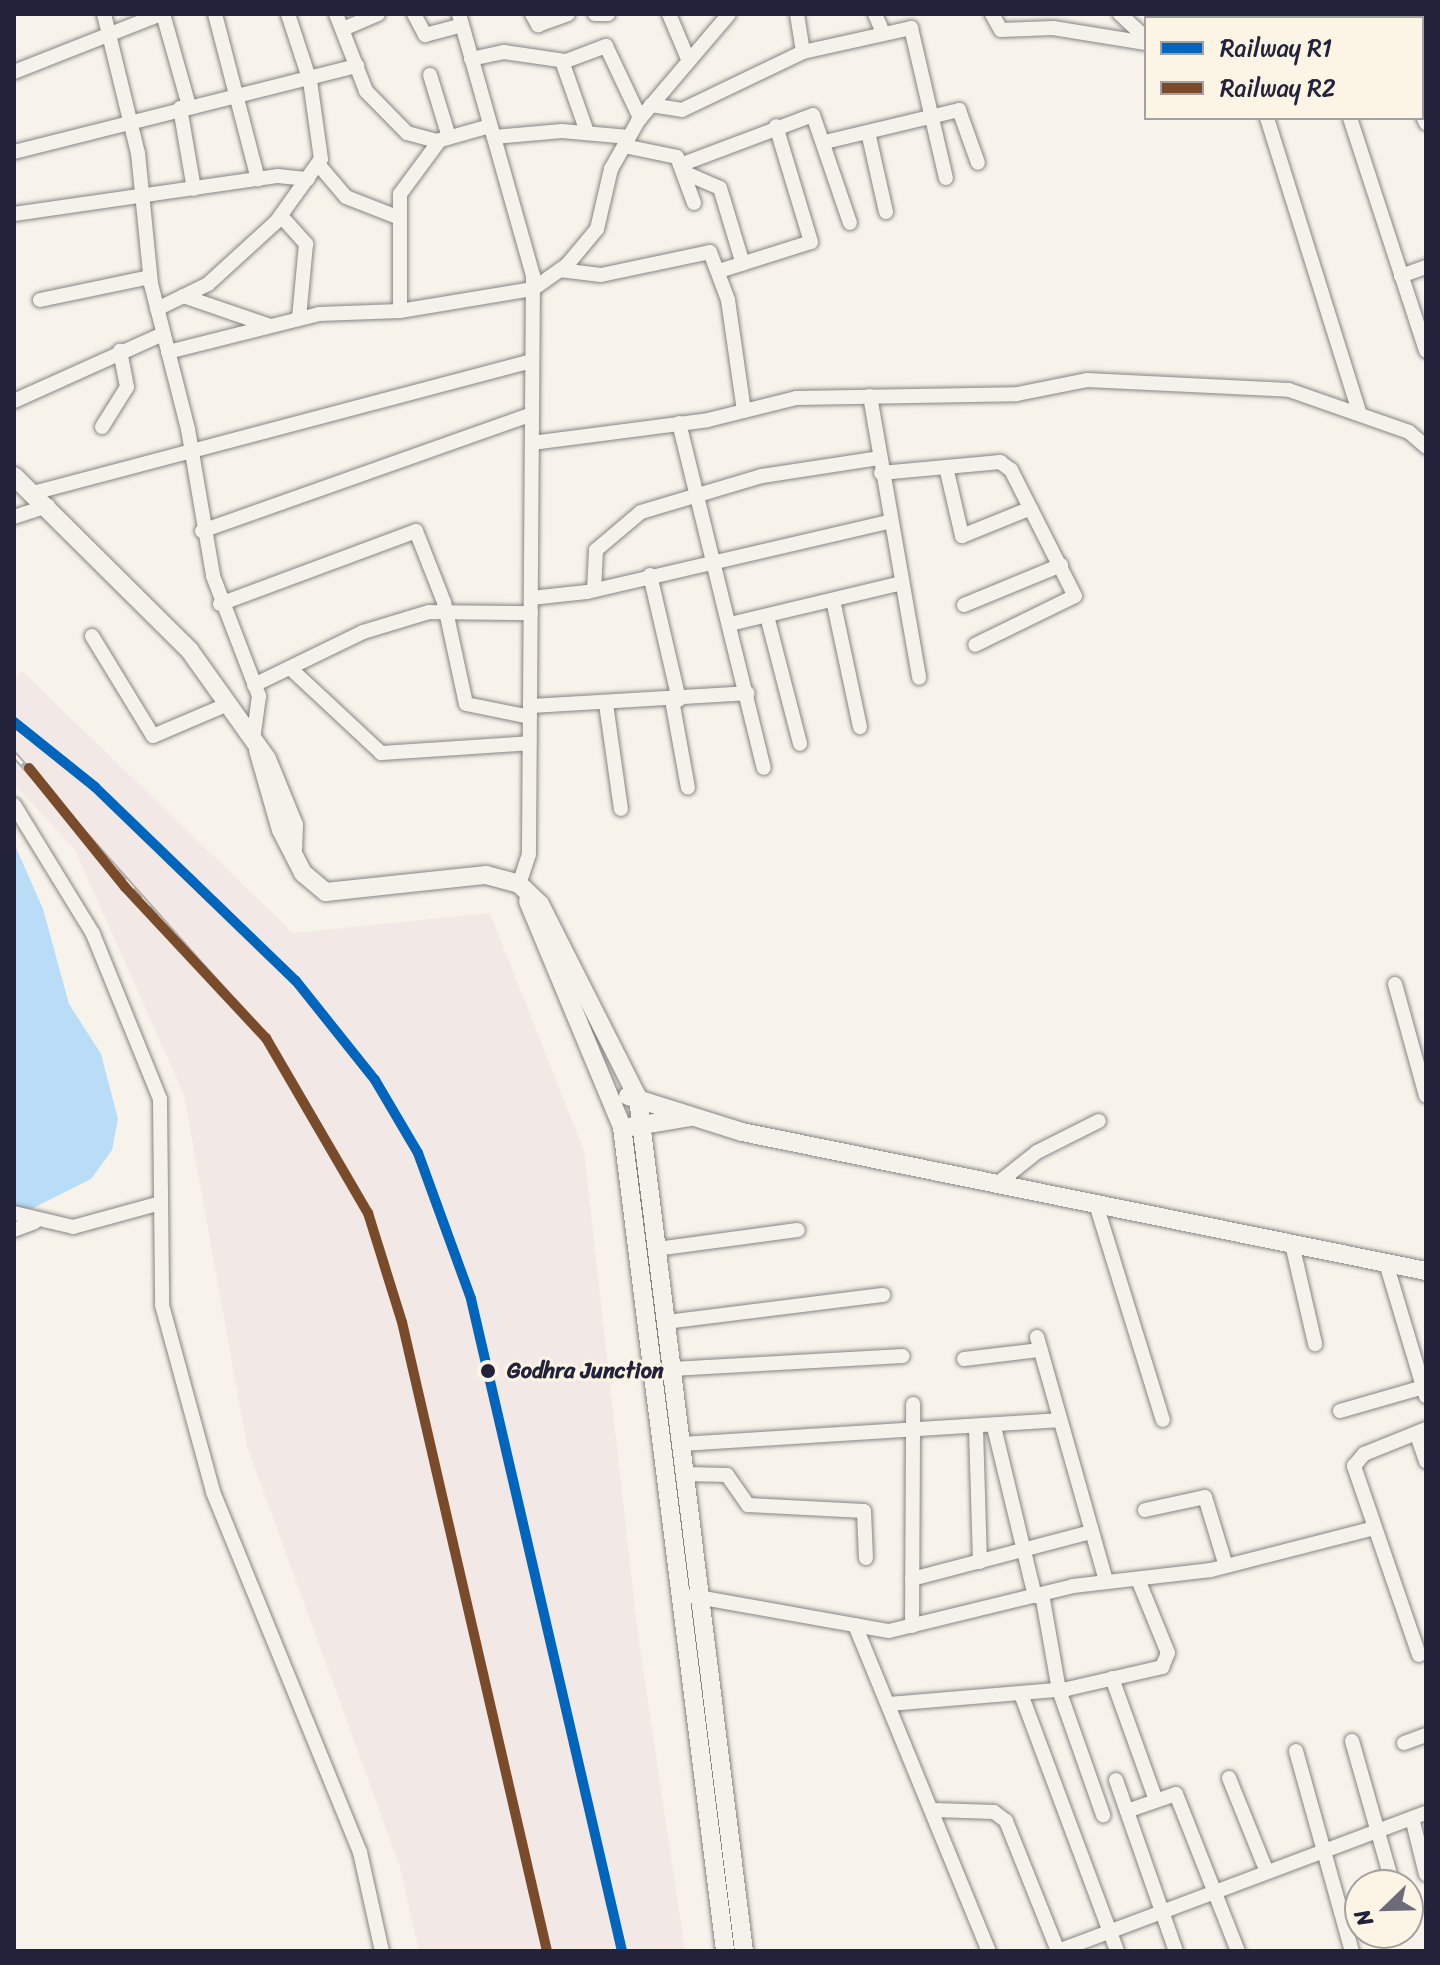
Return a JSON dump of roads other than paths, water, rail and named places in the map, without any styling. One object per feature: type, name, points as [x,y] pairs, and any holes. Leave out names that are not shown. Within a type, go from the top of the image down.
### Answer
[{"type":"main road","points":[[14,476],[190,651],[255,745],[303,873],[326,892],[486,875],[523,889],[540,904],[638,1098],[744,1951]]},
{"type":"main road","points":[[523,889],[613,1092],[622,1127],[725,1951]]},
{"type":"main road","points":[[613,1092],[694,1117],[1426,1271]]},
{"type":"main road","points":[[622,1127],[642,1127],[694,1117]]},
{"type":"street","points":[[104,14],[143,197],[150,277],[191,452],[202,531],[220,604],[254,685],[260,708],[255,745]]},
{"type":"street","points":[[15,68],[162,14],[184,107],[194,189]]},
{"type":"street","points":[[215,14],[238,92],[258,179]]},
{"type":"street","points":[[157,309],[208,284],[281,216],[318,164],[324,144],[308,75],[288,14]]},
{"type":"street","points":[[336,14],[379,110],[407,133],[444,139],[492,131],[587,132],[673,154],[694,203]]},
{"type":"street","points":[[343,29],[378,14]]},
{"type":"street","points":[[414,14],[425,35],[460,19],[533,289],[529,854],[523,889]]},
{"type":"street","points":[[532,14],[538,25],[568,14]]},
{"type":"street","points":[[595,14],[608,14]]},
{"type":"street","points":[[669,14],[688,59]]},
{"type":"street","points":[[168,352],[299,318],[400,311],[533,289],[560,270],[597,229],[626,142],[640,118],[688,59],[712,20],[729,14]]},
{"type":"street","points":[[797,14],[803,52]]},
{"type":"street","points":[[875,14],[883,33]]},
{"type":"street","points":[[992,14],[998,27],[1015,30],[1144,40]]},
{"type":"street","points":[[1120,14],[1144,38]]},
{"type":"street","points":[[651,105],[682,110],[803,52],[883,33],[913,30],[946,178]]},
{"type":"street","points":[[471,59],[504,52],[562,61],[606,46],[640,118]]},
{"type":"street","points":[[562,61],[587,132]]},
{"type":"street","points":[[14,152],[238,92],[357,66]]},
{"type":"street","points":[[430,75],[444,139]]},
{"type":"street","points":[[825,142],[932,116],[963,112],[978,163]]},
{"type":"street","points":[[681,168],[776,126],[813,115],[825,142],[850,223]]},
{"type":"street","points":[[1268,120],[1359,412]]},
{"type":"street","points":[[1351,120],[1426,351]]},
{"type":"street","points":[[719,271],[811,242],[776,126]]},
{"type":"street","points":[[868,132],[886,212]]},
{"type":"street","points":[[400,311],[397,217],[408,178],[444,139]]},
{"type":"street","points":[[318,164],[346,197],[397,217]]},
{"type":"street","points":[[681,168],[720,188],[743,264]]},
{"type":"street","points":[[14,214],[258,179],[308,179]]},
{"type":"street","points":[[281,216],[306,244],[299,318]]},
{"type":"street","points":[[560,270],[633,270],[700,248],[719,271],[744,411]]},
{"type":"street","points":[[1401,276],[1426,267]]},
{"type":"street","points":[[40,300],[150,277]]},
{"type":"street","points":[[183,296],[270,326]]},
{"type":"street","points":[[14,401],[163,334]]},
{"type":"street","points":[[102,427],[127,387],[120,351]]},
{"type":"street","points":[[14,517],[40,499],[191,452],[532,361]]},
{"type":"street","points":[[532,443],[679,423],[796,398],[1017,394],[1087,380],[1269,386],[1359,412],[1425,446]]},
{"type":"street","points":[[870,396],[898,584],[919,678]]},
{"type":"street","points":[[202,531],[532,414]]},
{"type":"street","points":[[679,423],[748,693],[764,768]]},
{"type":"street","points":[[594,590],[600,545],[641,512],[697,492],[880,466],[1007,464],[1061,565],[1073,600],[975,645]]},
{"type":"street","points":[[946,467],[962,536],[1031,508]]},
{"type":"street","points":[[254,685],[372,629],[446,610],[531,605],[713,559],[888,522]]},
{"type":"street","points":[[220,604],[416,531],[446,610],[466,704],[530,712],[748,693]]},
{"type":"street","points":[[964,605],[1061,565]]},
{"type":"street","points":[[650,575],[676,700],[688,788]]},
{"type":"street","points":[[730,624],[898,584]]},
{"type":"street","points":[[833,600],[860,727]]},
{"type":"street","points":[[767,616],[800,744]]},
{"type":"street","points":[[92,636],[153,736],[228,704]]},
{"type":"street","points":[[290,668],[381,753],[530,743]]},
{"type":"street","points":[[606,704],[621,809]]},
{"type":"street","points":[[14,805],[93,934],[160,1099],[162,1305],[213,1492],[360,1852],[382,1951]]},
{"type":"street","points":[[1395,984],[1426,1096]]},
{"type":"street","points":[[998,1183],[1037,1152],[1099,1121]]},
{"type":"street","points":[[14,1213],[35,1222],[89,1226],[161,1203]]},
{"type":"street","points":[[1096,1204],[1163,1420]]},
{"type":"street","points":[[14,1230],[35,1222]]},
{"type":"street","points":[[657,1249],[798,1230]]},
{"type":"street","points":[[1292,1244],[1315,1344]]},
{"type":"street","points":[[1340,1411],[1425,1391],[1386,1263]]},
{"type":"street","points":[[666,1322],[883,1295]]},
{"type":"street","points":[[964,1359],[1039,1343],[1058,1420],[1106,1581]]},
{"type":"street","points":[[672,1369],[903,1356]]},
{"type":"street","points":[[912,1626],[913,1404]]},
{"type":"street","points":[[681,1444],[913,1434],[1058,1420]]},
{"type":"street","points":[[994,1427],[1024,1552],[1038,1595],[1059,1690],[1103,1815]]},
{"type":"street","points":[[976,1428],[980,1562]]},
{"type":"street","points":[[1419,1655],[1355,1461],[1421,1432],[1425,1456]]},
{"type":"street","points":[[685,1474],[723,1473],[748,1505],[864,1511],[866,1558]]},
{"type":"street","points":[[1145,1510],[1205,1497],[1226,1566]]},
{"type":"street","points":[[681,1598],[700,1595],[855,1625],[912,1626],[1106,1581],[1139,1582],[1226,1566],[1375,1528]]},
{"type":"street","points":[[912,1579],[1091,1532]]},
{"type":"street","points":[[889,1704],[1059,1690],[1162,1667],[1169,1658],[1139,1582]]},
{"type":"street","points":[[855,1625],[934,1810],[989,1951]]},
{"type":"street","points":[[1112,1678],[1156,1800]]},
{"type":"street","points":[[1021,1694],[1117,1951]]},
{"type":"street","points":[[1404,1743],[1426,1735]]},
{"type":"street","points":[[1352,1741],[1389,1869]]},
{"type":"street","points":[[1296,1751],[1352,1951]]},
{"type":"street","points":[[1229,1778],[1267,1872]]},
{"type":"street","points":[[1116,1780],[1176,1951]]},
{"type":"street","points":[[1127,1811],[1176,1794],[1238,1951]]},
{"type":"street","points":[[934,1810],[994,1812],[1006,1821],[1058,1951],[1419,1816],[1426,1874]]},
{"type":"water","points":[[14,843],[43,909],[69,1004],[101,1054],[118,1119],[112,1150],[91,1179],[31,1209],[14,1207]]},
{"type":"railway","points":[[14,754],[266,1038],[368,1213],[402,1322],[547,1951]]},
{"type":"rail line","name":"R1","points":[[14,722],[95,787],[296,981],[375,1080],[418,1153],[471,1299],[622,1951]]},
{"type":"rail line","name":"R2","points":[[29,768],[125,887],[266,1038],[368,1213],[402,1322],[547,1951]]},
{"type":"place","name":"Godhra Junction","points":[[488,1371]]}]
